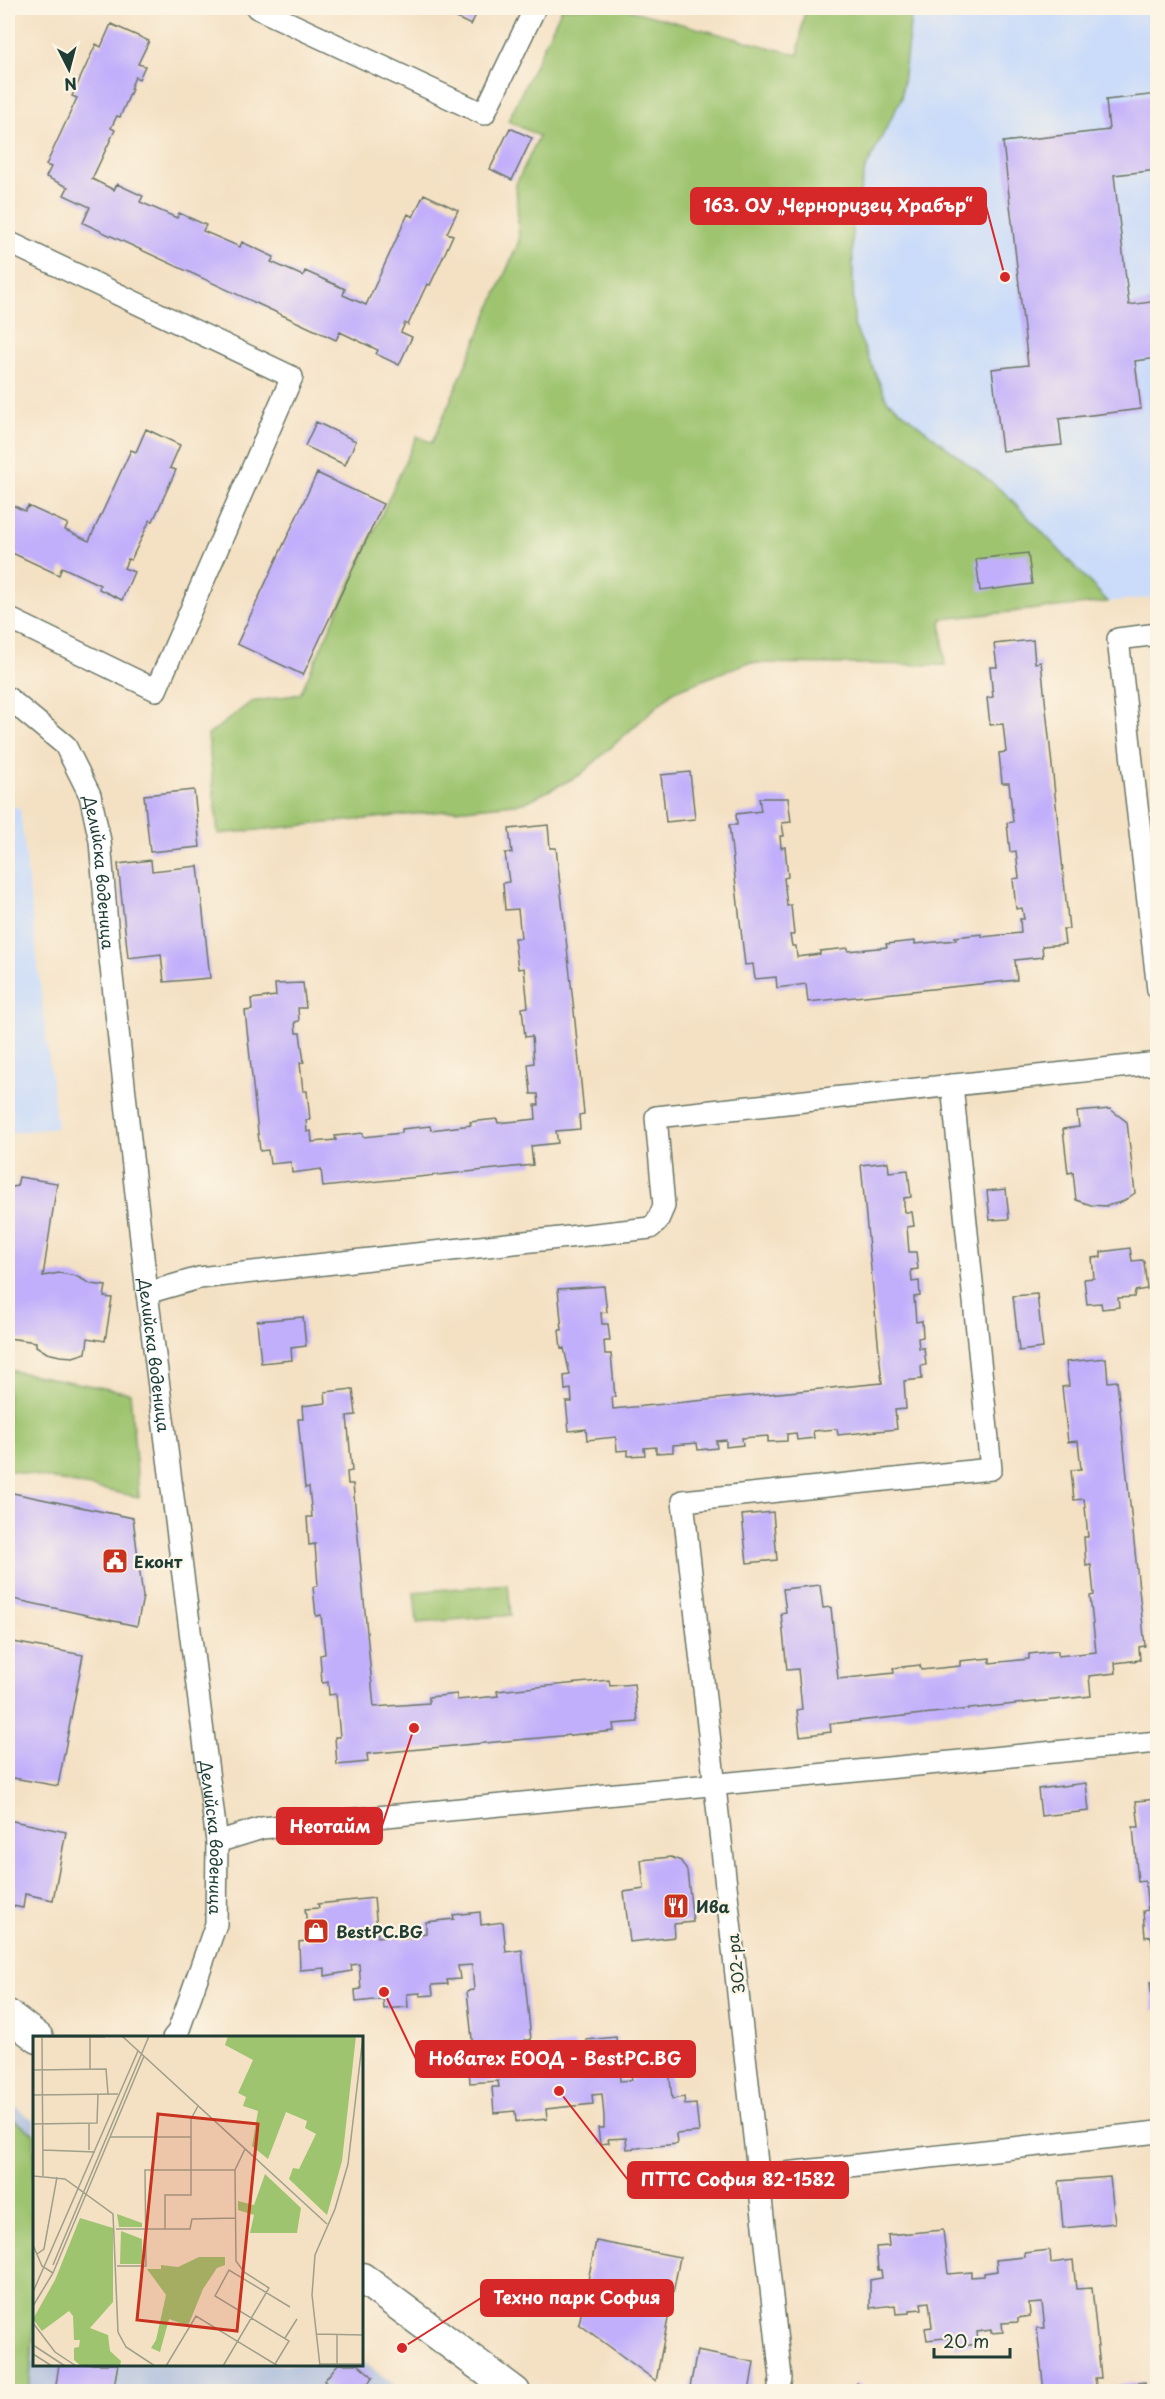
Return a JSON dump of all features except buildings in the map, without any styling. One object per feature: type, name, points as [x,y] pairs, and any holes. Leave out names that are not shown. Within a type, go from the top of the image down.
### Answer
[{"type":"main road","points":[[8,2015],[37,2036]]},
{"type":"main road","points":[[363,2279],[515,2391]]},
{"type":"street","points":[[257,8],[484,114],[534,8]]},
{"type":"street","points":[[8,242],[292,377],[156,690],[8,618]]},
{"type":"street","points":[[1158,634],[1118,639],[1158,990]]},
{"type":"street","name":"Делийска воденица","points":[[8,698],[65,746],[90,795],[100,841],[109,949],[147,1293],[218,1842],[216,1924],[178,2032],[174,2036]]},
{"type":"street","points":[[147,1293],[199,1278],[641,1230],[657,1222],[664,1206],[656,1117],[1158,1063]]},
{"type":"street","name":"302-ра","points":[[778,2391],[781,2378],[683,1501],[991,1469],[952,1086]]},
{"type":"street","points":[[218,1842],[262,1828],[1158,1742]]},
{"type":"street","points":[[758,2176],[1158,2132]]},
{"type":"shaded area","points":[[912,8],[1157,8],[1157,597],[1108,602],[1007,495],[887,400],[854,325],[852,228],[865,170],[901,99]]},
{"type":"shaded area","points":[[8,803],[20,809],[57,1128],[8,1133]]},
{"type":"shaded area","points":[[8,2101],[33,2120],[33,2366],[363,2366],[363,2362],[403,2391],[8,2391]]},
{"type":"green space","points":[[562,8],[622,8],[798,55],[805,8],[912,8],[901,99],[865,170],[852,228],[854,325],[887,400],[1007,495],[1108,602],[941,619],[945,665],[747,663],[674,691],[580,775],[524,803],[218,834],[208,735],[251,702],[300,694],[417,436],[432,443],[519,241],[516,184],[539,136],[508,121]]},
{"type":"green space","points":[[8,1370],[130,1393],[139,1497],[8,1470]]},
{"type":"green space","points":[[508,1584],[511,1615],[417,1623],[414,1592]]},
{"type":"green space","points":[[8,2116],[33,2133],[33,2340],[29,2391],[8,2391]]},
{"type":"place","name":"163. ОУ „Черноризец Храбър“","points":[[1005,277]]},
{"type":"place","name":"Еконт","points":[[115,1561]]},
{"type":"place","name":"Неотайм","points":[[414,1728]]},
{"type":"place","name":"Ива","points":[[676,1906]]},
{"type":"place","name":"BestPC.BG","points":[[316,1931]]},
{"type":"place","name":"Новатех ЕООД - BestPC.BG","points":[[384,1992]]},
{"type":"place","name":"ПТТС София 82-1582","points":[[559,2091]]},
{"type":"place","name":"Техно парк София","points":[[402,2348]]}]
